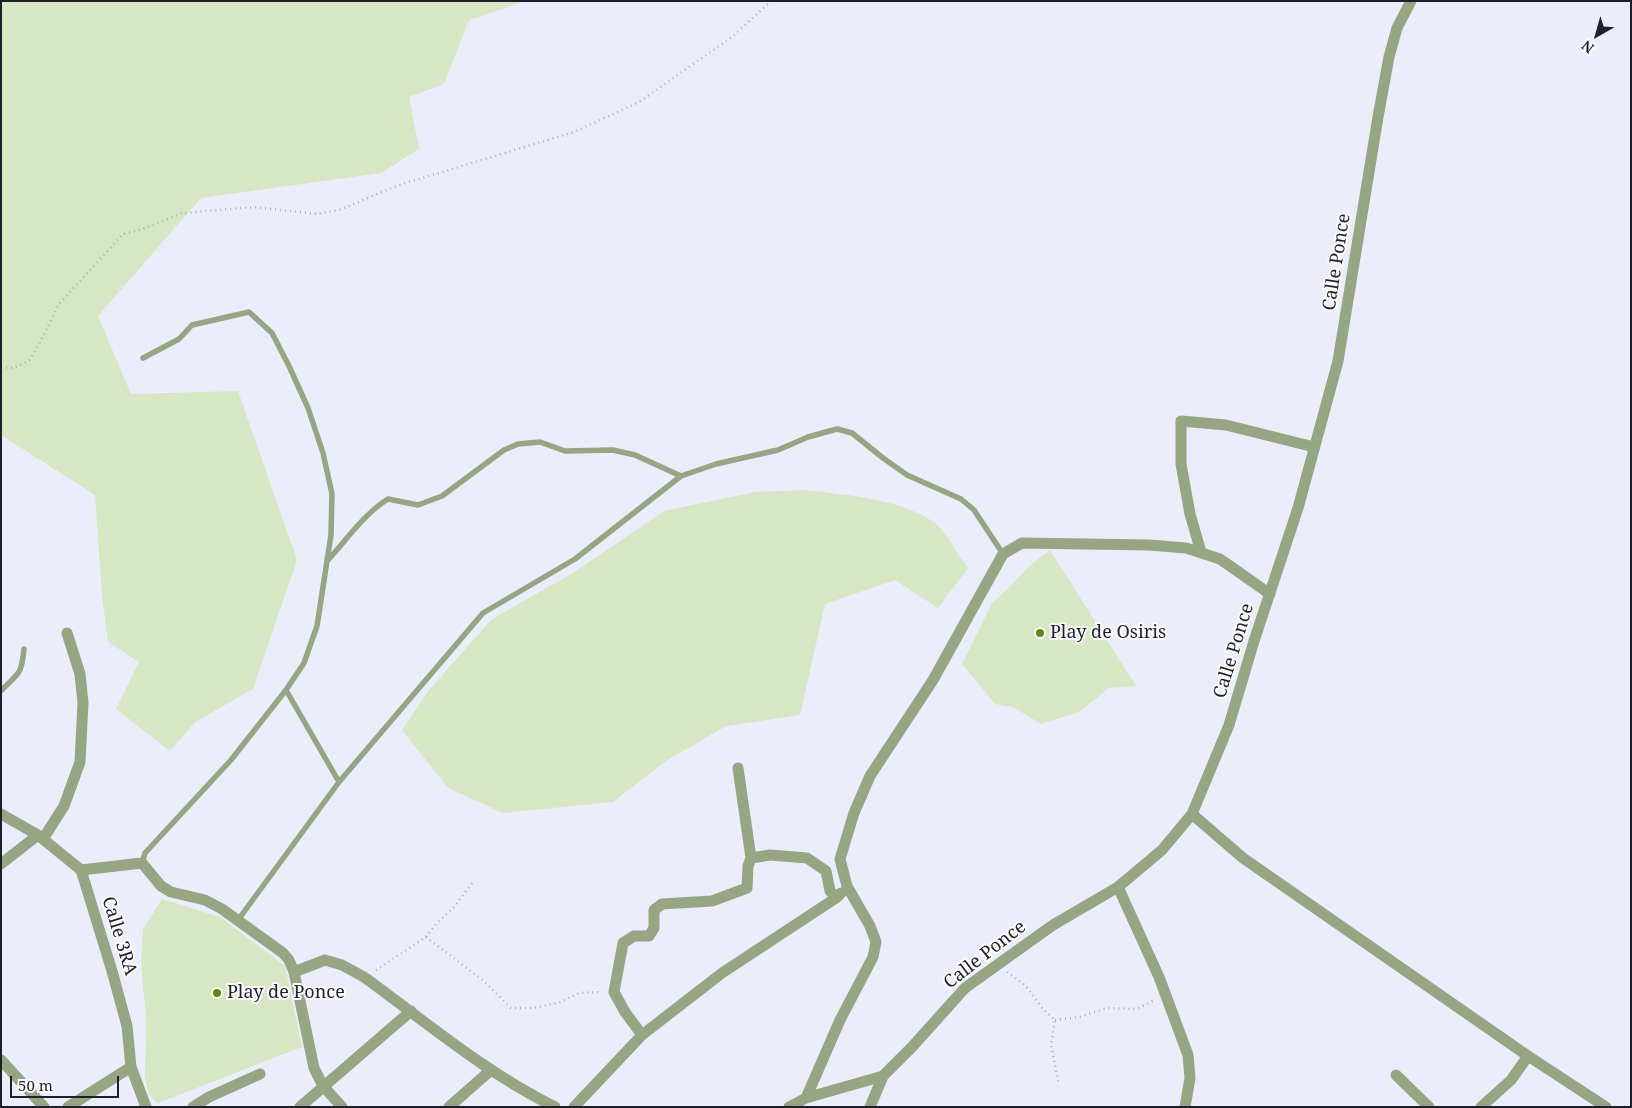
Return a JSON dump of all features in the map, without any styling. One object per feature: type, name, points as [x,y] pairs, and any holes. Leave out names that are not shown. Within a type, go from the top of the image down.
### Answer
[{"type":"street","name":"Calle Ponce","points":[[789,1107],[806,1098],[882,1076],[912,1047],[965,988],[1053,925],[1118,887],[1162,850],[1192,814],[1229,725],[1298,508],[1338,361],[1389,57],[1397,28],[1411,1]]},
{"type":"street","points":[[1201,552],[1190,514],[1181,464],[1181,421],[1226,425],[1314,447]]},
{"type":"street","points":[[806,1098],[840,1020],[873,957],[876,942],[870,926],[847,886],[840,858],[854,813],[870,776],[933,680],[1003,554],[1022,544],[1042,543],[1148,544],[1186,548],[1220,559],[1270,594]]},
{"type":"street","points":[[1,864],[40,837],[64,806],[80,762],[83,703],[80,674],[67,633]]},
{"type":"street","points":[[642,1035],[625,1012],[614,992],[623,944],[634,936],[649,936],[654,928],[654,910],[662,904],[712,901],[747,888],[750,858],[738,768]]},
{"type":"street","points":[[1,814],[40,837],[81,870],[142,863],[160,886],[171,892],[205,900],[238,920],[284,953],[294,972],[314,1068],[323,1086],[342,1107]]},
{"type":"street","points":[[1192,814],[1243,858],[1528,1056],[1606,1107]]},
{"type":"street","points":[[750,858],[770,855],[807,858],[826,871],[830,891],[836,898]]},
{"type":"street","name":"Calle 3RA","points":[[81,870],[112,970],[124,1016],[132,1067],[146,1107]]},
{"type":"street","points":[[574,1107],[642,1035],[722,973],[836,898],[847,886]]},
{"type":"street","points":[[1118,887],[1147,948],[1188,1055],[1190,1078],[1185,1107]]},
{"type":"street","points":[[294,972],[325,960],[342,965],[364,977],[492,1070],[535,1097],[555,1107]]},
{"type":"street","points":[[300,1107],[411,1012]]},
{"type":"street","points":[[1481,1107],[1511,1080],[1528,1056]]},
{"type":"street","points":[[1,1060],[44,1107]]},
{"type":"street","points":[[68,1107],[132,1067]]},
{"type":"street","points":[[449,1107],[492,1070]]},
{"type":"street","points":[[193,1107],[209,1097],[260,1074]]},
{"type":"street","points":[[1396,1075],[1429,1107]]},
{"type":"street","points":[[870,1107],[882,1076]]},
{"type":"lane","points":[[142,863],[145,853],[231,760],[286,690],[304,663],[317,626],[331,534],[332,494],[323,452],[308,408],[289,366],[272,333],[249,312],[192,325],[179,339],[143,358]]},
{"type":"lane","points":[[238,920],[339,782],[483,613],[575,559],[681,476],[716,464],[778,450],[808,437],[837,429],[852,433],[907,475],[961,499],[974,510],[1003,554]]},
{"type":"lane","points":[[327,562],[371,512],[388,499],[418,506],[442,496],[504,450],[518,444],[540,442],[565,451],[613,450],[635,455],[681,476]]},
{"type":"lane","points":[[1,692],[18,676],[22,668],[24,649]]},
{"type":"lane","points":[[286,690],[339,782]]},
{"type":"path","points":[[1,367],[13,368],[29,361],[59,304],[123,234],[143,229],[182,213],[254,207],[316,214],[339,210],[399,185],[574,132],[639,102],[732,37],[771,1]]},
{"type":"path","points":[[364,977],[426,938],[436,924],[454,907],[473,882]]},
{"type":"path","points":[[426,938],[485,982],[511,1008],[534,1008],[561,1002],[579,993],[614,992]]},
{"type":"path","points":[[998,965],[1026,986],[1042,1008],[1055,1020],[1079,1017],[1107,1008],[1136,1009],[1166,995]]},
{"type":"path","points":[[1055,1020],[1050,1044],[1058,1082]]},
{"type":"green space","points":[[1,1],[526,1],[469,20],[444,84],[409,97],[419,149],[381,173],[201,198],[98,316],[131,394],[238,391],[297,560],[253,689],[195,722],[170,751],[116,709],[139,662],[108,642],[102,594],[95,495],[1,435]]},
{"type":"green space","points":[[806,490],[874,499],[908,509],[923,516],[940,528],[968,568],[938,608],[895,580],[825,604],[800,715],[726,726],[666,761],[613,802],[503,813],[448,788],[402,730],[428,691],[492,619],[573,573],[664,511],[755,492]]},
{"type":"green space","name":"Play de Osiris","points":[[1050,550],[1136,686],[1109,688],[1079,712],[1041,724],[1013,707],[995,704],[962,664],[992,603],[1027,568]]},
{"type":"green space","name":"Play de Ponce","points":[[162,899],[220,917],[285,966],[302,1047],[158,1103],[149,1095],[145,1079],[146,1019],[141,961],[143,929]]},
{"type":"place","name":"Play de Osiris","points":[[1040,633]]},
{"type":"place","name":"Play de Ponce","points":[[217,993]]}]
